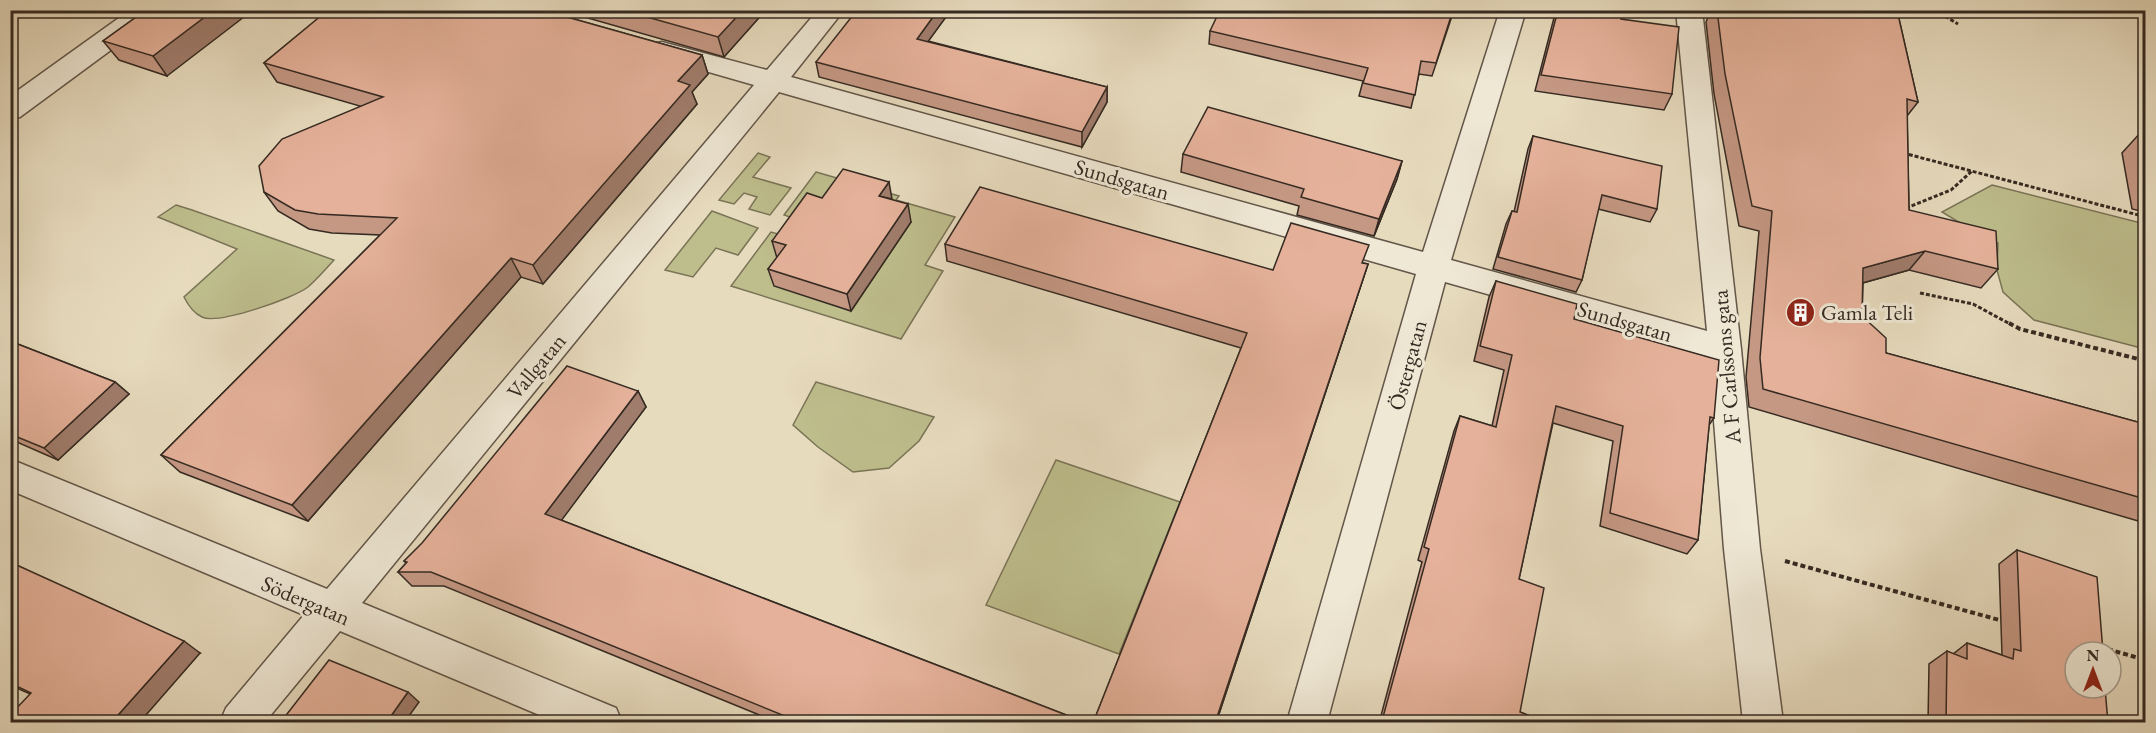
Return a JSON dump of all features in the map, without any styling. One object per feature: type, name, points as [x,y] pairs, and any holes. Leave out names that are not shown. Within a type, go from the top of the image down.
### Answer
[{"type":"street","points":[[10,110],[148,10]]},
{"type":"street","name":"Vallgatan","points":[[240,723],[832,10]]},
{"type":"street","name":"Östergatan","points":[[1308,723],[1434,266],[1513,10]]},
{"type":"street","name":"A F Carlssons gata","points":[[1689,10],[1725,349],[1742,549],[1763,723]]},
{"type":"street","name":"Sundsgatan","points":[[640,44],[1725,349]]},
{"type":"street","name":"Södergatan","points":[[10,474],[602,723]]},
{"type":"path","points":[[1935,10],[1958,24]]},
{"type":"path","points":[[1897,152],[2145,217]]},
{"type":"path","points":[[1906,208],[1951,190],[1973,171]]},
{"type":"path","points":[[1920,293],[1973,304],[2020,329],[2145,361]]},
{"type":"path","points":[[1742,549],[2007,622]]},
{"type":"path","points":[[2123,654],[2145,660]]},
{"type":"shaded area","points":[[758,153],[770,157],[753,177],[791,188],[770,215],[749,209],[757,197],[744,193],[734,204],[719,200]]},
{"type":"shaded area","points":[[816,172],[899,196],[896,200],[955,217],[925,265],[943,271],[901,339],[731,286],[771,232],[789,237],[801,221],[784,215]]},
{"type":"shaded area","points":[[1992,185],[2145,224],[2145,349],[2034,320],[2003,292],[1997,270],[1998,243],[1985,238],[1942,212]]},
{"type":"shaded area","points":[[176,205],[334,260],[308,287],[300,292],[239,314],[202,317],[191,308],[184,297],[237,249],[158,217]]},
{"type":"shaded area","points":[[712,211],[758,228],[738,255],[716,248],[693,277],[665,270]]},
{"type":"shaded area","points":[[816,382],[934,417],[919,441],[889,468],[853,472],[818,447],[793,425]]},
{"type":"shaded area","points":[[1056,460],[1180,502],[1119,654],[986,605]]},
{"type":"building","points":[[146,10],[214,10],[153,56],[103,41]]},
{"type":"building","points":[[328,10],[542,10],[702,55],[678,81],[690,85],[533,265],[511,258],[292,505],[161,455],[397,218],[318,214],[295,210],[264,192],[259,166],[282,139],[383,97],[264,63]]},
{"type":"building","points":[[622,10],[743,10],[718,37]]},
{"type":"building","points":[[857,10],[938,10],[917,39],[1107,87],[1082,132],[816,62]]},
{"type":"building","points":[[1220,10],[1453,10],[1436,63],[1421,61],[1415,95],[1363,83],[1368,68],[1210,31]]},
{"type":"building","points":[[1558,10],[1622,10],[1621,19],[1679,27],[1672,94],[1541,75]]},
{"type":"building","points":[[1717,10],[1897,10],[1918,102],[1907,99],[1909,210],[1996,231],[1998,269],[1925,251],[1863,268],[1862,316],[1886,338],[1886,353],[2145,424],[2145,499],[1763,389],[1760,358],[1772,211],[1752,206],[1725,74]]},
{"type":"building","points":[[1208,107],[1402,161],[1379,219],[1301,197],[1304,189],[1183,154]]},
{"type":"building","points":[[2141,132],[2145,133],[2145,157]]},
{"type":"building","points":[[1533,136],[1662,166],[1657,209],[1602,195],[1582,280],[1498,257],[1512,211],[1517,212]]},
{"type":"building","points":[[843,169],[889,182],[879,196],[908,204],[847,294],[768,269],[786,245],[772,241],[807,193],[822,198]]},
{"type":"building","points":[[980,187],[1273,270],[1291,223],[1369,245],[1362,263],[1368,264],[1215,723],[1093,723],[1247,333],[945,244]]},
{"type":"building","points":[[1496,281],[1577,304],[1574,319],[1719,360],[1714,418],[1710,417],[1698,540],[1610,513],[1623,426],[1556,406],[1519,579],[1544,588],[1520,712],[1548,723],[1397,723],[1383,717],[1429,549],[1424,547],[1460,416],[1496,427],[1512,355],[1480,346]]},
{"type":"building","points":[[10,341],[115,382],[44,448],[10,434]]},
{"type":"building","points":[[567,366],[638,391],[545,514],[1087,723],[802,723],[431,572],[398,572],[407,562],[404,561],[422,543]]},
{"type":"building","points":[[2017,550],[2097,577],[2102,640],[2063,640],[2063,700],[2106,700],[2108,723],[1946,723],[1947,651],[1967,659],[1967,643],[2013,659],[2014,649],[2021,651]]},
{"type":"building","points":[[10,562],[184,641],[111,723],[10,723],[10,715],[31,693],[10,683]]},
{"type":"building","points":[[329,660],[408,692],[386,723],[280,723]]},
{"type":"place","name":"Gamla Teli","points":[[1800,312]]}]
